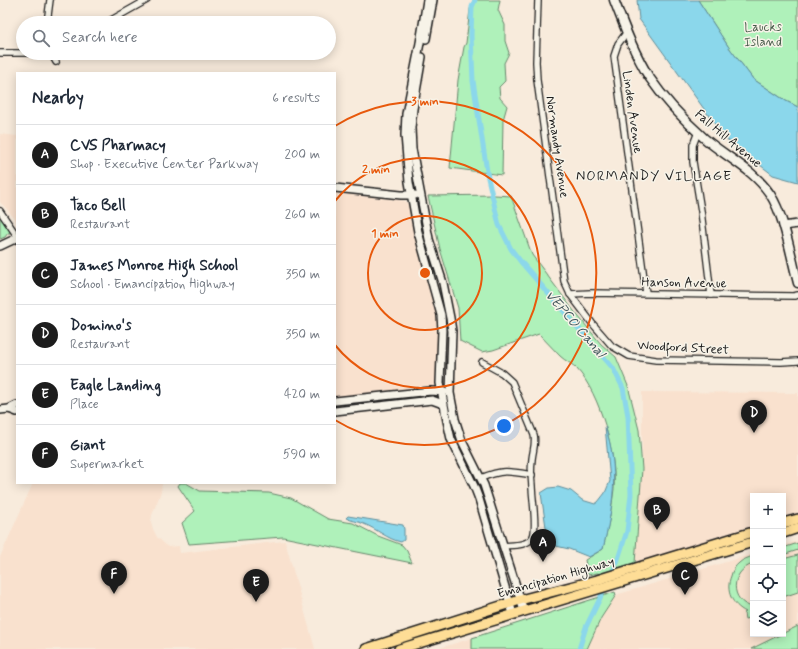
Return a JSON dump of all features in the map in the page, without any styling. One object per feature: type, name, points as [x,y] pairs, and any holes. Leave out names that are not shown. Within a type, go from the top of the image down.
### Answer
[{"type":"main road","name":"Fall Hill Avenue","points":[[614,0],[627,32],[649,77],[674,108],[698,132],[758,180],[771,196],[783,226],[798,283]]},
{"type":"main road","points":[[786,522],[798,519]]},
{"type":"main road","points":[[786,531],[798,528]]},
{"type":"main road","name":"Emancipation Highway","points":[[366,649],[510,603],[628,571],[750,533]]},
{"type":"main road","name":"Emancipation Highway","points":[[399,649],[750,543]]},
{"type":"street","points":[[48,16],[50,0]]},
{"type":"street","points":[[116,16],[137,2],[147,0]]},
{"type":"street","points":[[427,0],[406,122],[405,135],[411,196],[418,232],[441,315],[440,392],[451,439],[479,499],[513,614]]},
{"type":"street","points":[[433,0],[413,109],[411,128],[412,149],[429,239],[443,283],[450,318],[452,338],[450,393],[455,419],[462,441],[481,478],[490,503],[524,611]]},
{"type":"street","name":"Normandy Avenue","points":[[538,0],[536,62],[537,80],[564,281],[570,294]]},
{"type":"street","name":"Linden Avenue","points":[[627,32],[618,44],[614,56],[646,293]]},
{"type":"street","points":[[0,53],[16,53]]},
{"type":"street","points":[[698,132],[693,145],[693,162],[700,200],[711,295]]},
{"type":"street","points":[[336,188],[411,196],[421,195]]},
{"type":"street","points":[[0,211],[16,235]]},
{"type":"street","points":[[783,226],[798,224]]},
{"type":"street","points":[[0,246],[16,238]]},
{"type":"street","name":"Hanson Avenue","points":[[570,294],[646,293],[798,295]]},
{"type":"street","name":"Woodford Street","points":[[570,294],[612,346],[629,356],[656,360],[798,361]]},
{"type":"street","points":[[482,362],[508,378],[517,391],[534,434],[535,447],[532,457],[534,536],[530,541],[517,545],[503,546]]},
{"type":"street","points":[[336,401],[431,391],[450,393]]},
{"type":"street","points":[[336,410],[432,400],[443,404]]},
{"type":"street","points":[[0,410],[9,409],[16,406]]},
{"type":"street","points":[[9,409],[16,412]]},
{"type":"street","points":[[481,478],[494,473],[508,471],[532,475]]},
{"type":"shaded area","points":[[0,134],[16,136],[16,221],[0,202]]},
{"type":"shaded area","points":[[336,193],[405,201],[410,205],[435,299],[440,327],[436,382],[431,388],[336,398]]},
{"type":"shaded area","points":[[642,392],[798,393],[798,516],[786,519],[786,493],[750,493],[750,530],[635,563],[642,469]]},
{"type":"shaded area","points":[[33,484],[162,484],[161,492],[152,515],[151,522],[157,537],[168,547],[179,546],[180,553],[285,541],[315,649],[0,649],[0,557]]},
{"type":"shaded area","points":[[798,541],[798,649],[587,649],[607,607],[619,594],[750,555],[750,637],[786,637],[786,544]]},
{"type":"shaded area","points":[[472,638],[472,649],[437,649]]},
{"type":"green space","points":[[473,0],[500,0],[498,10],[505,25],[505,41],[509,53],[504,63],[505,81],[499,87],[500,98],[507,106],[503,120],[502,175],[450,168],[458,80],[466,43],[470,9]]},
{"type":"green space","name":"Laucks Island","points":[[698,0],[798,0],[798,107],[786,101],[753,79],[728,46]]},
{"type":"green space","points":[[428,196],[511,196],[532,255],[601,344],[616,357],[628,386],[639,430],[642,469],[635,563],[601,574],[597,573],[588,575],[585,560],[603,549],[612,504],[614,475],[610,443],[600,409],[585,380],[577,369],[560,356],[539,334],[493,350],[482,352],[460,341],[458,308],[440,249]]},
{"type":"green space","points":[[0,216],[10,230],[10,233],[0,239]]},
{"type":"green space","points":[[179,484],[188,484],[200,491],[269,493],[291,498],[328,519],[353,523],[378,536],[402,545],[407,551],[412,563],[283,537],[189,544],[182,523],[195,511],[178,486]]},
{"type":"green space","points":[[798,543],[798,550],[786,554],[786,547]]},
{"type":"green space","points":[[798,555],[798,592],[786,596],[786,565],[786,558]]},
{"type":"green space","points":[[750,557],[750,566],[740,573],[735,586],[736,593],[740,599],[745,604],[750,606],[750,618],[745,619],[744,613],[746,612],[737,606],[729,592],[729,582],[732,572],[742,560]]},
{"type":"green space","points":[[615,592],[616,595],[601,618],[587,649],[472,649],[472,638]]},
{"type":"green space","points":[[798,626],[798,649],[751,649],[776,637],[786,637],[786,632]]},
{"type":"water","points":[[637,0],[698,0],[728,46],[753,79],[786,101],[798,107],[798,182],[773,175],[725,138],[639,19]]},
{"type":"water","points":[[605,426],[610,442],[614,472],[612,503],[603,549],[589,557],[569,549],[556,546],[547,534],[541,493],[549,488],[558,487],[571,491],[582,500],[595,504],[598,502],[605,493],[610,481]]},
{"type":"water","points":[[348,516],[403,525],[404,540],[401,542],[391,539],[369,526],[346,518]]},
{"type":"waterway","name":"VEPCO Canal","points":[[475,0],[472,7],[471,35],[473,81],[488,178],[499,225],[511,249],[613,368],[623,388],[628,416],[631,494],[627,531],[611,575]]},
{"type":"waterway","name":"VEPCO Canal","points":[[579,649],[586,627],[606,586]]},
{"type":"place","name":"Domino's","points":[[754,433]]},
{"type":"place","name":"Taco Bell","points":[[657,530]]},
{"type":"place","name":"CVS Pharmacy","points":[[543,562]]},
{"type":"place","name":"Giant","points":[[114,594]]},
{"type":"place","name":"James Monroe High School","points":[[685,595]]},
{"type":"place","name":"Eagle Landing","points":[[256,602]]},
{"type":"district","name":"NORMANDY VILLAGE","points":[[654,176]]}]
